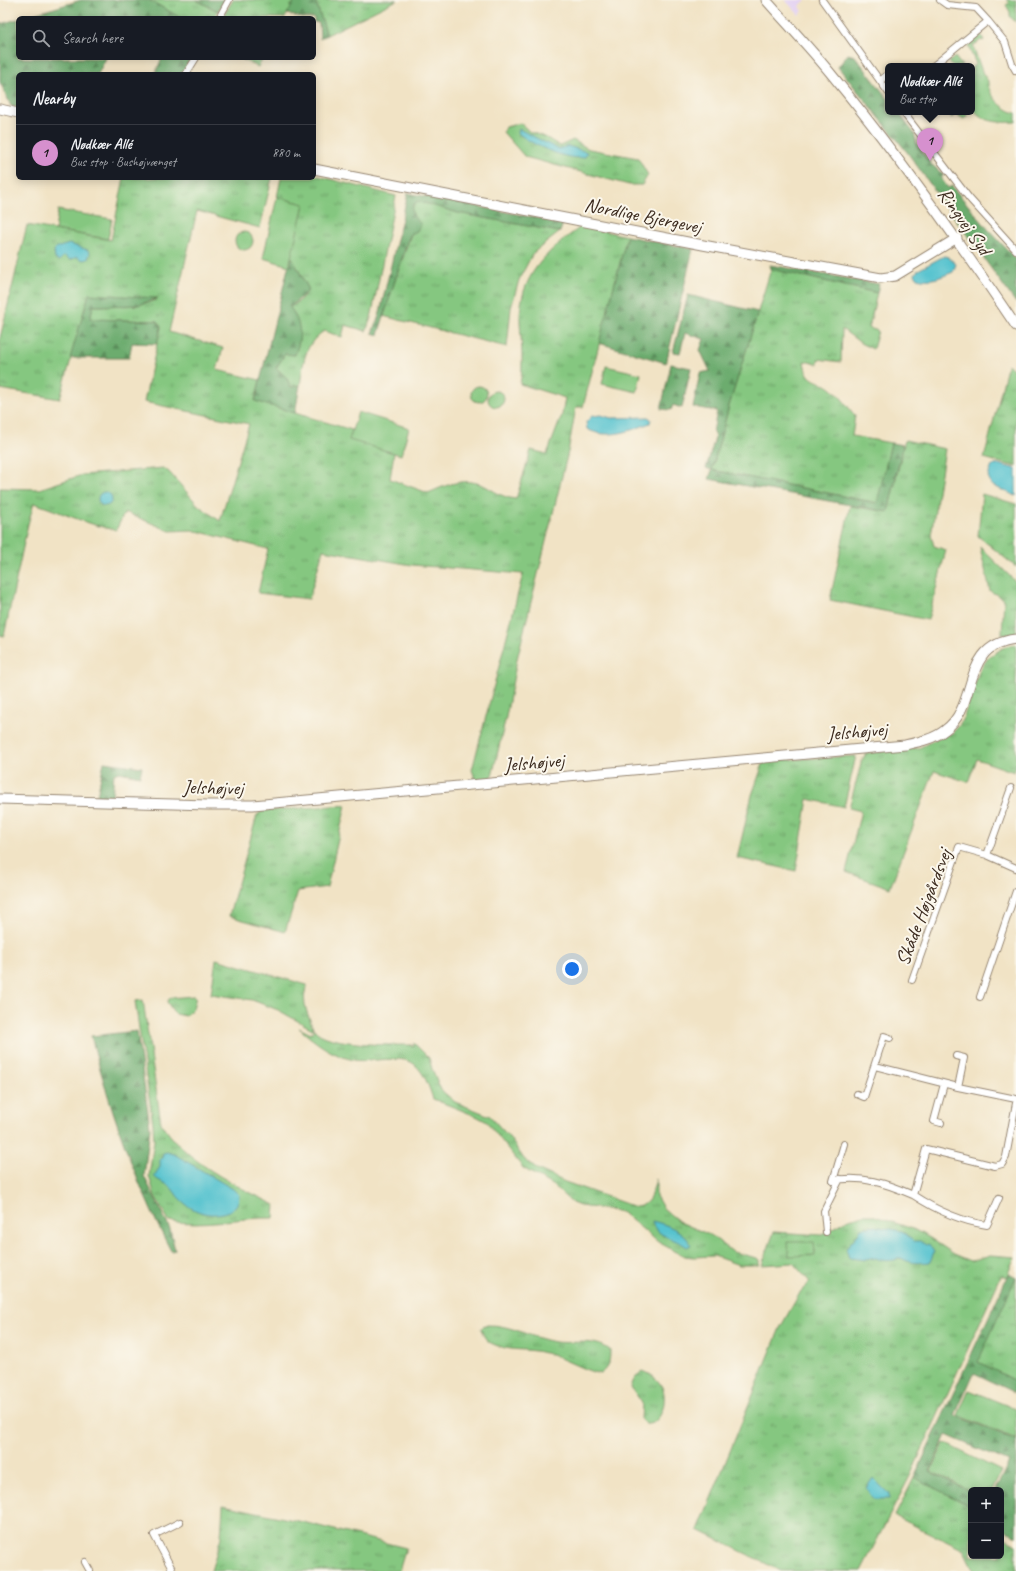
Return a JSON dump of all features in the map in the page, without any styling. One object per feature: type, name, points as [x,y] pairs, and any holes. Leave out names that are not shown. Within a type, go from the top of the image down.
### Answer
[{"type":"street","points":[[220,16],[229,0]]},
{"type":"street","name":"Ringvej Syd","points":[[766,0],[822,72],[881,138],[957,238],[1016,326]]},
{"type":"street","points":[[822,0],[885,88]]},
{"type":"street","points":[[940,0],[947,4],[976,8],[1005,42],[1012,64],[1016,71]]},
{"type":"street","points":[[937,63],[988,21]]},
{"type":"street","points":[[187,72],[195,60]]},
{"type":"street","points":[[880,81],[885,77]]},
{"type":"street","points":[[0,109],[16,113]]},
{"type":"street","points":[[905,115],[969,198],[1016,250]]},
{"type":"street","name":"Nordlige Bjergevej","points":[[316,169],[881,278],[895,276],[957,238]]},
{"type":"street","name":"Jelshøjvej","points":[[0,799],[208,806],[253,805],[905,745],[932,737],[945,731],[952,724],[963,705],[974,671],[980,658],[993,646],[1008,640],[1016,639]]},
{"type":"street","points":[[987,855],[1011,788]]},
{"type":"street","name":"Skåde Højgårdsvej","points":[[912,980],[959,847],[964,847],[987,855],[1016,868]]},
{"type":"street","points":[[980,997],[1016,891]]},
{"type":"street","points":[[857,1094],[864,1097],[884,1036],[890,1038]]},
{"type":"street","points":[[956,1056],[964,1058],[958,1087]]},
{"type":"street","points":[[875,1066],[944,1084],[1016,1099]]},
{"type":"street","points":[[941,1123],[934,1121],[944,1084]]},
{"type":"street","points":[[913,1195],[926,1149],[996,1166],[1002,1164],[1006,1157],[1016,1103]]},
{"type":"street","points":[[844,1144],[832,1181],[840,1179],[859,1179],[882,1183],[913,1195],[947,1214],[972,1223],[987,1225],[1000,1198]]},
{"type":"street","points":[[826,1232],[824,1211],[840,1179]]},
{"type":"street","points":[[173,1571],[154,1535],[180,1522]]},
{"type":"street","points":[[85,1562],[90,1571]]},
{"type":"shaded area","points":[[785,0],[806,0],[799,6],[803,11],[799,15]]},
{"type":"green space","points":[[81,0],[149,0],[177,16],[28,16]]},
{"type":"green space","points":[[149,0],[196,0],[218,11],[215,16],[177,16]]},
{"type":"green space","points":[[196,0],[225,0],[218,11]]},
{"type":"green space","points":[[233,0],[295,0],[286,16],[223,16]]},
{"type":"green space","points":[[295,0],[315,0],[327,35],[320,39],[319,23],[316,22],[316,16],[294,16],[287,14]]},
{"type":"green space","points":[[315,0],[397,0],[327,35]]},
{"type":"green space","points":[[1006,0],[1016,0],[1016,23],[1010,16],[1010,12],[1006,5],[1009,3]]},
{"type":"green space","points":[[16,20],[16,60],[105,60],[99,72],[16,72],[16,107],[11,106],[0,82],[0,24]]},
{"type":"green space","points":[[981,35],[984,40],[981,40],[973,46],[983,74],[988,81],[990,91],[997,101],[1006,109],[1016,113],[1016,122],[991,121],[985,119],[975,111],[976,64],[968,46]]},
{"type":"green space","points":[[848,54],[855,56],[885,95],[885,115],[900,115],[914,133],[917,145],[931,164],[944,175],[941,178],[948,188],[952,186],[988,229],[1016,259],[1016,303],[907,152],[838,67]]},
{"type":"green space","points":[[955,57],[960,63],[950,63],[949,62]]},
{"type":"green space","points":[[161,60],[190,60],[182,72],[156,72]]},
{"type":"green space","points":[[244,60],[262,60],[258,67]]},
{"type":"green space","points":[[959,115],[967,116],[964,119]]},
{"type":"green space","points":[[520,123],[530,132],[545,137],[560,146],[573,140],[589,149],[638,158],[648,175],[642,185],[629,185],[525,157],[503,132],[506,127]]},
{"type":"green space","points":[[316,176],[396,196],[371,318],[366,331],[345,325],[342,337],[324,331],[317,336],[308,348],[300,385],[291,387],[286,377],[276,368],[285,354],[295,355],[290,307],[298,302],[309,290],[291,256],[304,204],[277,197],[281,180],[316,180]]},
{"type":"green space","points":[[124,180],[182,180],[191,182],[192,180],[272,180],[260,228],[197,211],[169,332],[223,348],[217,370],[260,380],[255,401],[352,430],[350,440],[394,453],[390,479],[428,493],[458,482],[472,482],[516,499],[531,450],[547,454],[562,415],[565,398],[520,384],[522,361],[520,321],[524,290],[530,277],[547,255],[569,235],[582,226],[627,236],[583,407],[576,407],[568,452],[517,659],[506,717],[491,781],[476,781],[472,770],[523,574],[412,565],[323,550],[309,599],[258,593],[268,549],[192,530],[170,531],[125,512],[116,530],[85,522],[34,503],[28,524],[4,636],[0,635],[0,488],[39,489],[82,475],[163,468],[169,472],[198,505],[220,521],[249,424],[144,402],[161,327],[157,321],[90,319],[93,306],[138,305],[157,300],[89,294],[60,399],[0,389],[0,338],[27,225],[111,240]]},
{"type":"green space","points":[[408,193],[563,223],[560,232],[458,213],[418,201],[413,205],[412,211],[415,218],[421,224],[417,231],[411,234],[407,242],[378,335],[372,333],[379,316]]},
{"type":"green space","points":[[277,197],[304,204],[289,266],[263,258]]},
{"type":"green space","points":[[418,201],[458,213],[560,232],[533,253],[519,280],[511,308],[507,347],[383,316],[411,234],[414,218],[412,211],[413,205]]},
{"type":"green space","points":[[58,210],[112,219],[108,239],[55,230]]},
{"type":"green space","points":[[244,232],[250,235],[253,241],[250,247],[244,250],[238,247],[235,241],[238,235]]},
{"type":"green space","points":[[627,236],[693,249],[666,363],[599,343]]},
{"type":"green space","points":[[291,256],[309,290],[290,307],[297,319],[300,331],[299,342],[295,355],[285,354],[276,368],[286,377],[291,387],[300,385],[295,413],[255,401]]},
{"type":"green space","points":[[770,265],[879,284],[877,293],[771,269]]},
{"type":"green space","points":[[771,269],[877,293],[869,328],[878,331],[873,349],[862,344],[842,329],[841,362],[818,359],[818,364],[804,361],[808,374],[811,378],[828,386],[845,402],[855,416],[852,436],[891,443],[878,503],[712,470],[729,406]]},
{"type":"green space","points":[[89,294],[158,298],[138,305],[93,306],[90,319],[157,321],[161,327],[157,344],[132,343],[129,358],[70,358]]},
{"type":"green space","points":[[688,295],[758,312],[729,406],[712,470],[706,468],[715,438],[713,432],[717,411],[693,407],[700,373],[710,371],[700,350],[704,339],[685,333],[680,353],[673,352]]},
{"type":"green space","points":[[671,364],[691,368],[682,408],[673,405],[671,410],[661,409]]},
{"type":"green space","points":[[1008,364],[1016,372],[1016,467],[984,458]]},
{"type":"green space","points":[[606,366],[641,374],[637,392],[602,384]]},
{"type":"green space","points":[[476,386],[482,386],[487,391],[485,400],[482,402],[476,402],[471,397],[471,391]]},
{"type":"green space","points":[[493,391],[499,391],[504,396],[502,405],[499,407],[493,407],[488,402],[488,396]]},
{"type":"green space","points":[[358,412],[409,428],[401,455],[349,440]]},
{"type":"green space","points":[[905,440],[945,449],[931,535],[934,546],[946,550],[928,620],[830,600],[850,506],[888,512]]},
{"type":"green space","points":[[891,443],[903,445],[888,512],[709,479],[712,470],[877,503]]},
{"type":"green space","points":[[982,494],[1016,504],[1016,567],[978,536]]},
{"type":"green space","points":[[980,547],[1016,582],[1016,635],[1002,634],[1004,599],[990,591]]},
{"type":"green space","points":[[1016,644],[1016,766],[1014,772],[977,759],[968,782],[934,771],[890,888],[846,872],[861,811],[849,808],[862,760],[867,753],[919,748],[952,733],[959,726],[964,716],[980,669],[989,657],[1006,646]]},
{"type":"green space","points":[[856,756],[844,807],[808,799],[796,871],[737,858],[752,795],[764,761]]},
{"type":"green space","points":[[104,762],[142,767],[140,776],[119,772],[114,774],[112,797],[97,796]]},
{"type":"green space","points":[[346,805],[327,887],[298,891],[285,932],[229,916],[257,815],[262,811]]},
{"type":"green space","points":[[216,959],[307,985],[304,1000],[308,1015],[314,1029],[321,1035],[345,1042],[391,1045],[414,1045],[414,1043],[429,1058],[441,1090],[455,1102],[490,1116],[509,1137],[524,1159],[535,1168],[565,1182],[635,1207],[648,1201],[656,1179],[656,1196],[663,1208],[671,1215],[680,1222],[712,1236],[733,1252],[757,1258],[759,1260],[759,1265],[739,1265],[714,1256],[684,1256],[658,1242],[623,1213],[614,1210],[580,1206],[572,1203],[555,1187],[523,1168],[487,1122],[476,1116],[433,1099],[424,1076],[414,1064],[409,1061],[394,1059],[361,1061],[346,1058],[331,1052],[317,1043],[299,1028],[311,1034],[314,1030],[278,1010],[252,1000],[211,994]]},
{"type":"green space","points":[[196,997],[193,1008],[186,1016],[175,1014],[167,1002],[170,998]]},
{"type":"green space","points":[[143,1000],[161,1123],[184,1150],[197,1161],[227,1180],[275,1205],[274,1218],[196,1223],[169,1221],[155,1196],[149,1176],[154,1141],[153,1124],[135,1001]]},
{"type":"green space","points":[[137,1031],[150,1128],[144,1176],[170,1229],[175,1250],[171,1251],[146,1200],[135,1173],[115,1119],[91,1036]]},
{"type":"green space","points":[[864,1215],[872,1215],[913,1229],[954,1254],[971,1261],[990,1255],[1015,1257],[1006,1278],[1001,1276],[911,1474],[861,1571],[781,1571],[698,1530],[780,1328],[801,1291],[810,1282],[793,1263],[762,1265],[774,1232],[822,1235],[849,1219]]},
{"type":"green space","points":[[788,1242],[814,1242],[815,1255],[789,1256]]},
{"type":"green space","points":[[1009,1273],[1016,1277],[978,1362],[1016,1381],[1016,1393],[974,1373],[955,1415],[1016,1440],[1016,1536],[1004,1529],[1004,1487],[996,1487],[1009,1462],[946,1435],[930,1471],[968,1490],[968,1505],[914,1478]]},
{"type":"green space","points":[[1016,1277],[1016,1381],[977,1362]]},
{"type":"green space","points":[[487,1325],[505,1327],[538,1338],[556,1342],[584,1342],[604,1346],[610,1350],[608,1364],[600,1374],[545,1353],[505,1348],[493,1344],[487,1340],[481,1328]]},
{"type":"green space","points":[[643,1371],[656,1379],[664,1392],[664,1405],[662,1411],[656,1421],[645,1424],[641,1420],[642,1403],[631,1387],[635,1377]]},
{"type":"green space","points":[[969,1390],[1016,1409],[1016,1439],[958,1415]]},
{"type":"green space","points":[[944,1443],[1001,1471],[993,1487],[968,1487],[968,1490],[931,1471]]},
{"type":"green space","points":[[914,1478],[968,1505],[968,1558],[964,1550],[895,1516]]},
{"type":"green space","points":[[223,1505],[303,1522],[406,1548],[399,1571],[211,1571],[221,1537]]},
{"type":"green space","points":[[1004,1537],[1016,1545],[1016,1571],[974,1571],[968,1559],[1004,1559]]},
{"type":"water","points":[[519,129],[558,149],[568,146],[587,152],[585,157],[578,158],[560,155],[531,142],[518,133]]},
{"type":"water","points":[[69,244],[88,250],[90,253],[88,259],[83,260],[77,257],[70,260],[64,256],[59,261],[55,259],[54,251],[56,248]]},
{"type":"water","points":[[944,256],[948,257],[956,264],[953,272],[931,279],[917,278],[915,274],[918,270]]},
{"type":"water","points":[[601,415],[611,418],[648,417],[651,419],[650,423],[619,433],[603,434],[587,429],[586,422],[592,416]]},
{"type":"water","points":[[998,464],[1016,469],[1016,496],[991,485],[988,476],[992,466]]},
{"type":"water","points":[[102,492],[108,492],[112,496],[112,502],[108,506],[102,506],[98,502],[98,496]]},
{"type":"water","points":[[167,1152],[174,1154],[233,1189],[239,1195],[238,1202],[231,1210],[216,1214],[197,1211],[186,1204],[179,1198],[171,1187],[154,1176],[160,1167],[160,1159],[162,1158],[163,1153]]},
{"type":"water","points":[[652,1221],[669,1226],[680,1232],[691,1245],[687,1247],[658,1232]]},
{"type":"water","points":[[875,1226],[902,1231],[913,1241],[920,1241],[926,1245],[929,1244],[934,1252],[930,1262],[918,1263],[901,1258],[888,1261],[876,1258],[866,1260],[849,1258],[846,1249],[861,1228]]},
{"type":"water","points":[[873,1478],[889,1494],[889,1499],[873,1499],[866,1488]]},
{"type":"place","name":"Nødkær Allé","points":[[930,161]]}]
